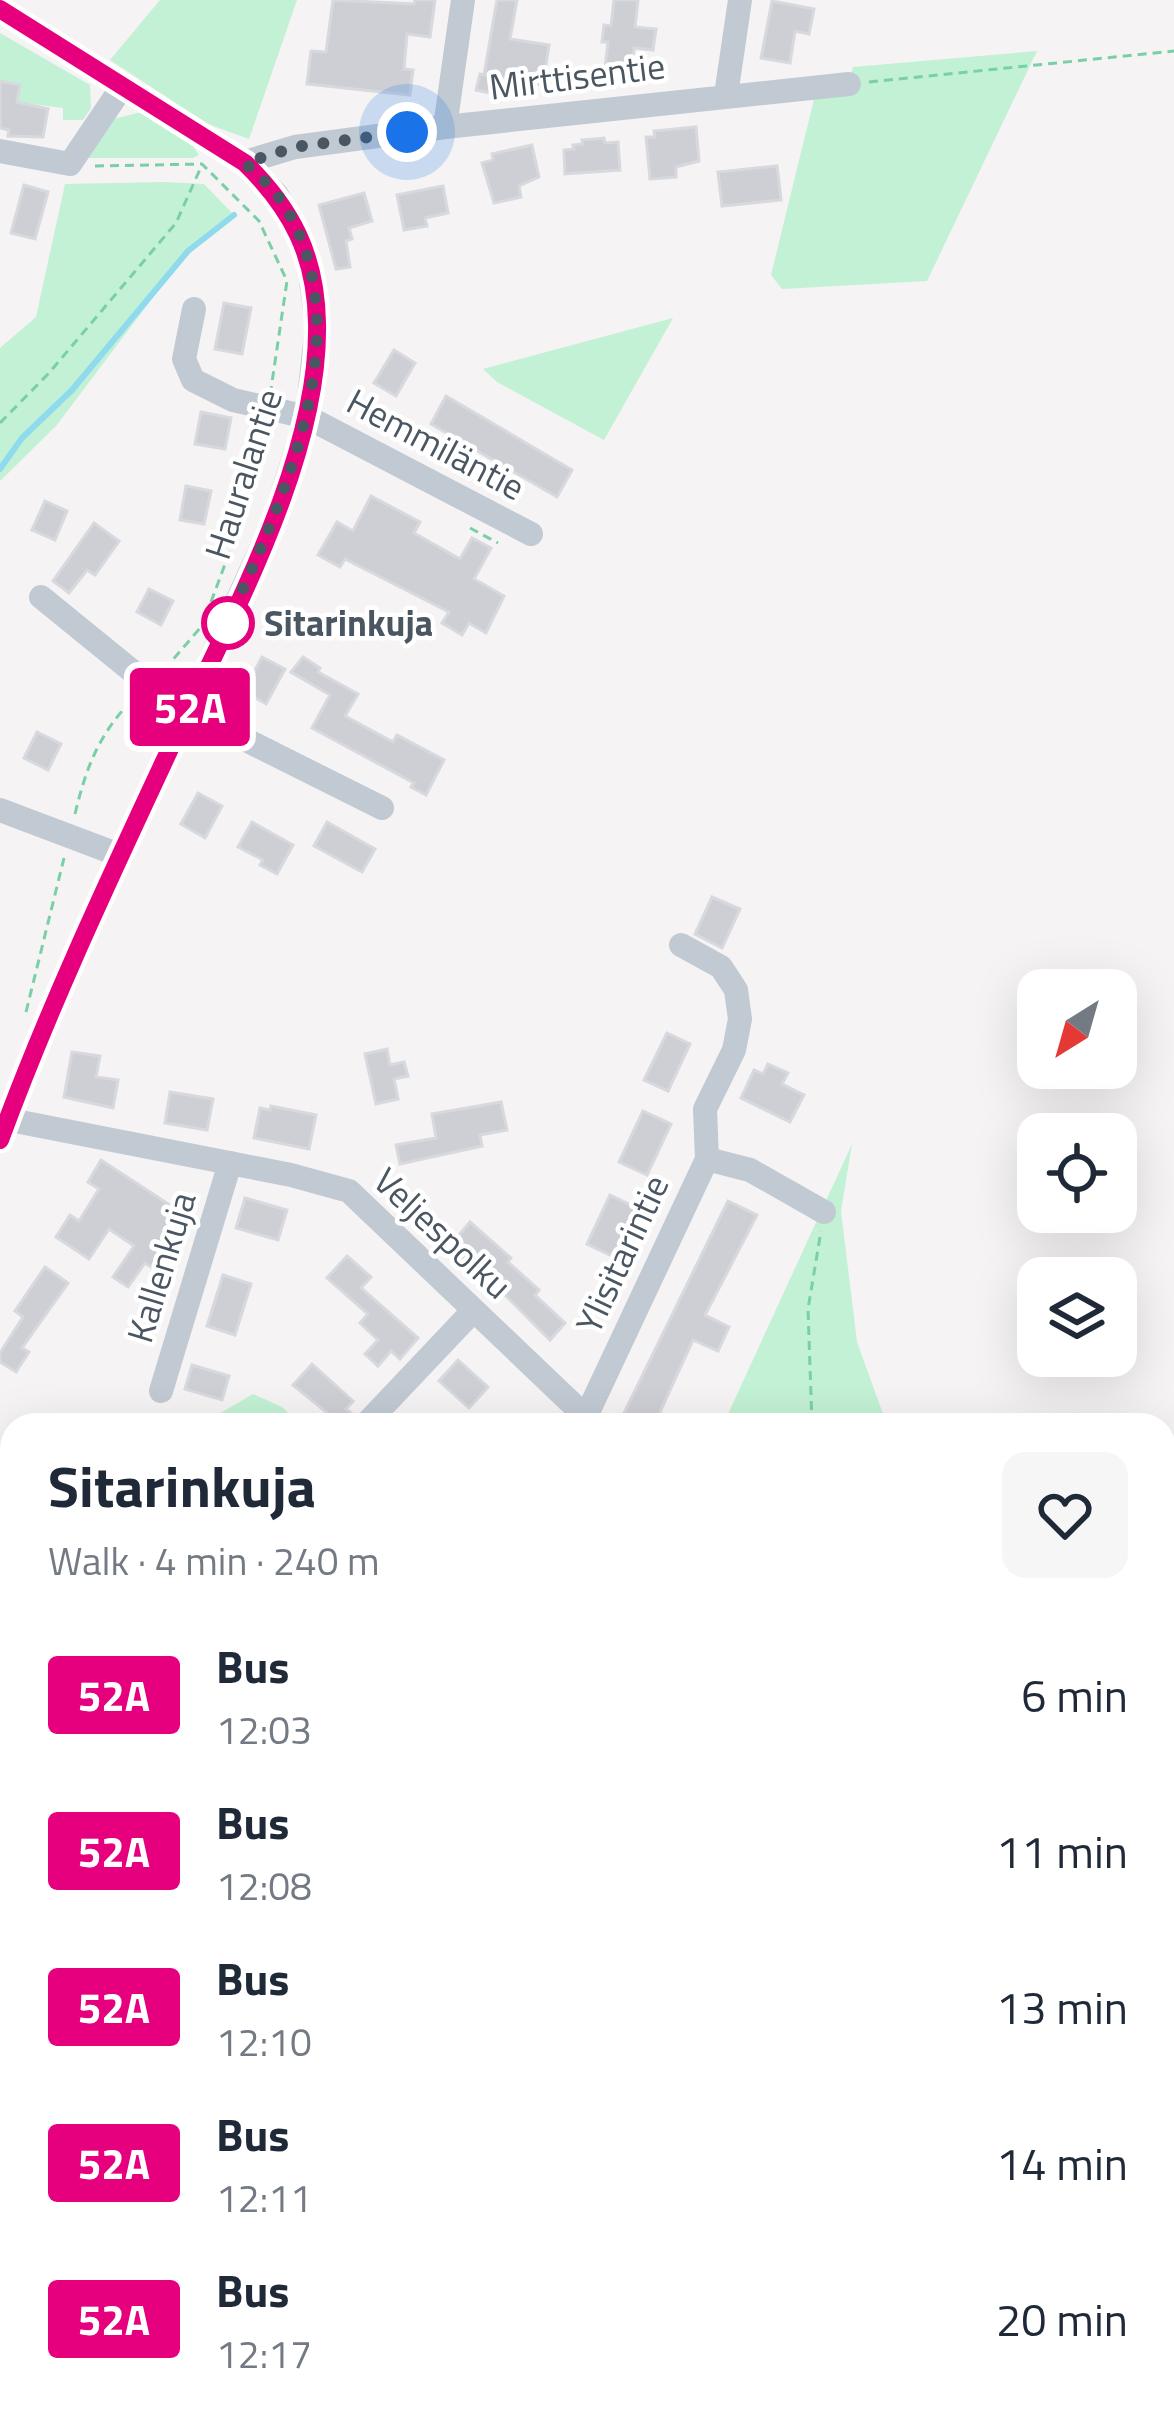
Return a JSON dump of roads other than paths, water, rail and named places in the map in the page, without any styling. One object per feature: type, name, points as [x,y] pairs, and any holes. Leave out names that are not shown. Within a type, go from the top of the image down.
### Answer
[{"type":"street","points":[[445,127],[463,0]]},
{"type":"street","points":[[726,95],[740,0]]},
{"type":"street","name":"Hauralantie","points":[[0,10],[245,163],[277,195],[307,253],[317,323],[307,417],[273,522],[2,1126]]},
{"type":"street","name":"Mirttisentie","points":[[245,163],[295,147],[445,127],[849,84]]},
{"type":"street","points":[[0,151],[70,164],[122,87]]},
{"type":"street","name":"Hemmiläntie","points":[[194,309],[184,359],[193,380],[233,400],[307,417],[531,534]]},
{"type":"street","points":[[41,597],[188,710],[382,808]]},
{"type":"street","points":[[0,810],[122,856]]},
{"type":"street","name":"Ylisitarintie","points":[[588,1413],[706,1159],[705,1109],[734,1050],[740,1008],[736,990],[721,967],[681,946]]},
{"type":"street","name":"Veljespolku","points":[[2,1126],[230,1163],[349,1192],[576,1413]]},
{"type":"street","points":[[706,1159],[750,1170],[824,1212]]},
{"type":"street","name":"Kallenkuja","points":[[160,1391],[230,1163]]},
{"type":"street","points":[[376,1413],[473,1311]]},
{"type":"waterway","points":[[0,469],[188,251],[234,215]]},
{"type":"place","name":"Sitarinkuja","points":[[228,623]]}]
